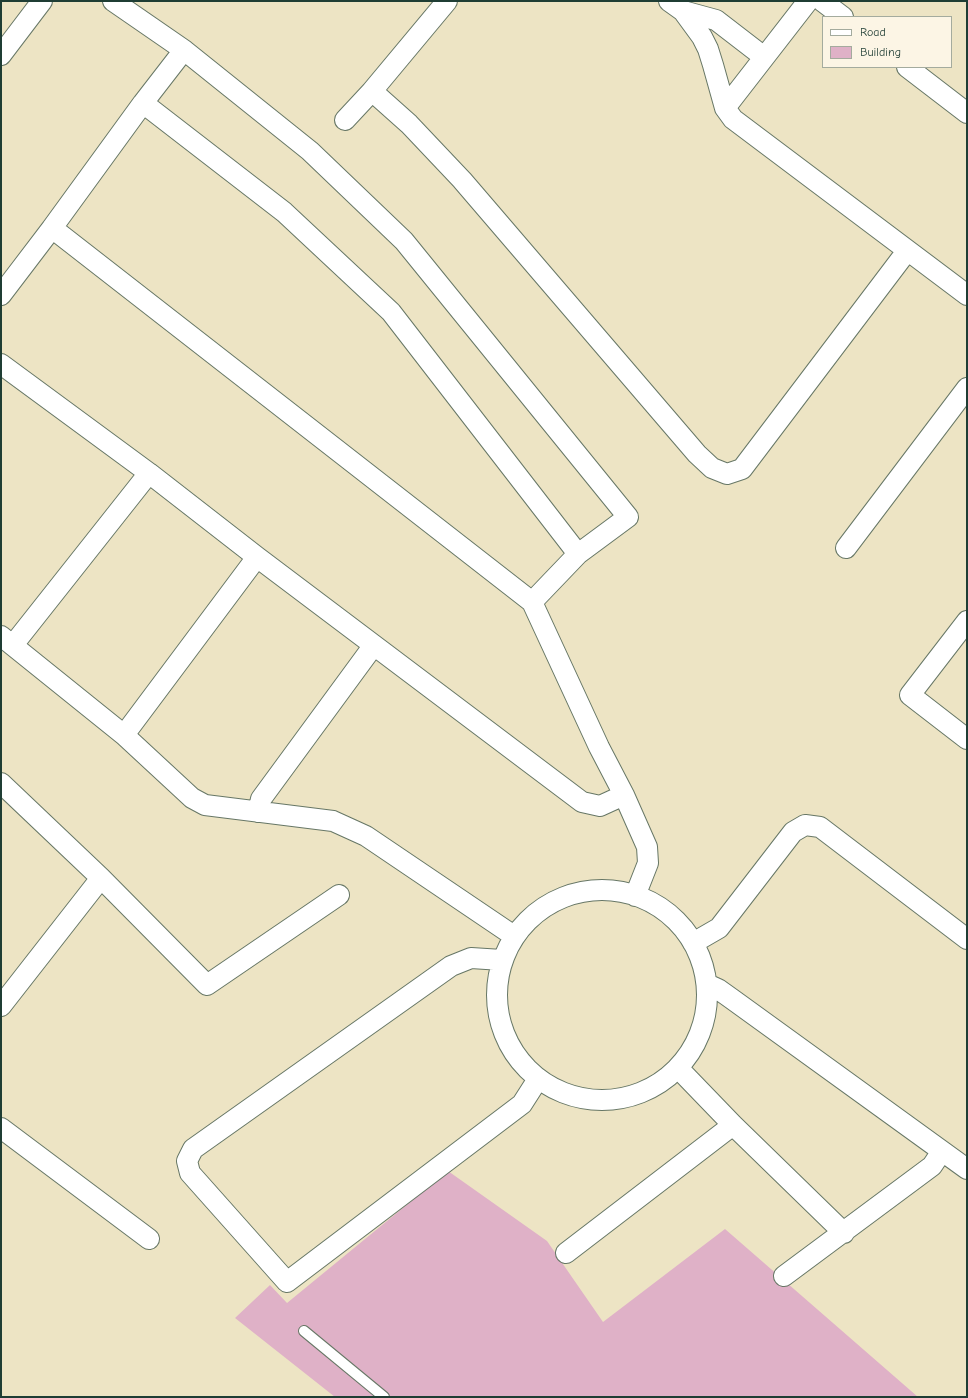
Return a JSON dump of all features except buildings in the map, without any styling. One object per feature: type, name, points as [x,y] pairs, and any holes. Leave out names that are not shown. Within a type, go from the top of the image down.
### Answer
[{"type":"street","points":[[1,55],[42,1]]},
{"type":"street","points":[[114,1],[184,50],[310,150],[404,240],[628,517],[578,554],[532,602]]},
{"type":"street","points":[[345,120],[372,91],[447,1]]},
{"type":"street","points":[[725,108],[808,1]]},
{"type":"street","points":[[822,1],[842,16]]},
{"type":"street","points":[[676,6],[716,20],[764,57]]},
{"type":"street","points":[[676,6],[693,24],[708,49],[725,108],[738,123],[967,295]]},
{"type":"street","points":[[1,295],[184,50]]},
{"type":"street","points":[[908,68],[967,113]]},
{"type":"street","points":[[372,91],[409,124],[462,180],[697,454],[712,468],[727,474],[742,469],[907,251]]},
{"type":"street","points":[[143,103],[284,212],[391,312],[578,554]]},
{"type":"street","points":[[52,228],[532,602],[599,747],[624,795],[647,847],[648,864],[635,896]]},
{"type":"street","points":[[1,364],[149,473],[257,557],[582,802],[600,806],[624,795]]},
{"type":"street","points":[[846,548],[967,388]]},
{"type":"street","points":[[149,473],[7,640],[124,734],[192,798],[205,805],[333,821],[366,836],[514,936]]},
{"type":"street","points":[[124,734],[257,557]]},
{"type":"street","points":[[967,621],[910,695],[967,739]]},
{"type":"street","points":[[258,812],[261,799],[374,645]]},
{"type":"street","points":[[1,783],[101,878],[207,985],[339,895]]},
{"type":"street","points":[[693,943],[719,928],[793,832],[805,824],[820,827],[967,939]]},
{"type":"street","points":[[1,1006],[101,878]]},
{"type":"street","points":[[613,890],[635,896],[658,907],[678,922],[693,943],[702,963],[706,984],[706,1015],[696,1044],[678,1068],[654,1087],[626,1098],[595,1101],[565,1094],[538,1079],[519,1060],[505,1038],[498,1012],[496,986],[502,960],[514,936],[535,914],[547,905],[568,895],[590,891],[613,890]]},
{"type":"street","points":[[502,960],[471,958],[451,966],[193,1149],[187,1161],[190,1172],[288,1282],[522,1104],[538,1079]]},
{"type":"street","points":[[706,984],[718,989],[967,1169]]},
{"type":"street","points":[[678,1068],[733,1125],[844,1233]]},
{"type":"street","points":[[566,1253],[733,1125]]},
{"type":"street","points":[[1,1128],[150,1239]]},
{"type":"street","points":[[784,1276],[844,1233],[932,1166],[942,1151]]},
{"type":"lane","points":[[304,1332],[384,1397]]}]
